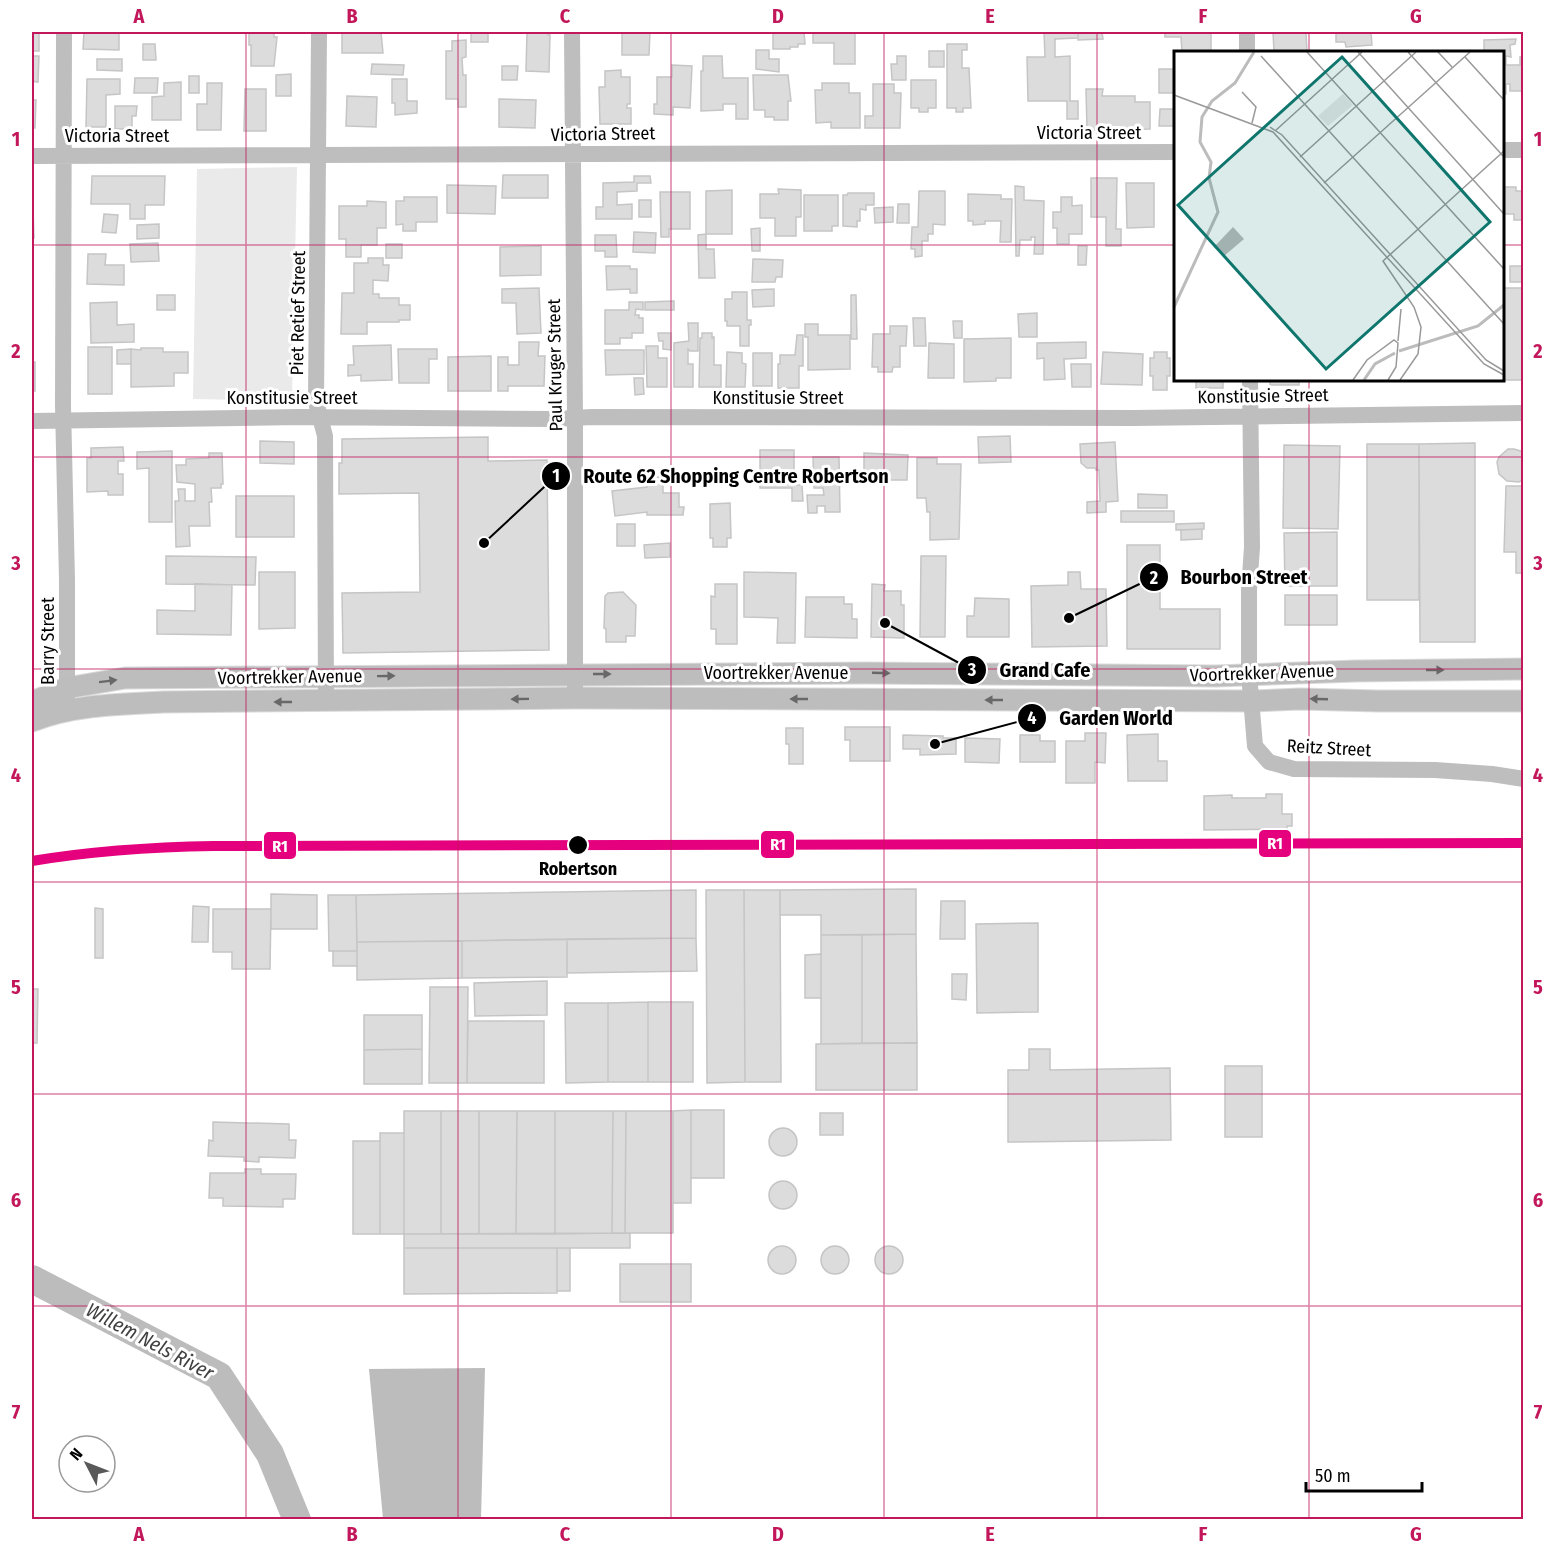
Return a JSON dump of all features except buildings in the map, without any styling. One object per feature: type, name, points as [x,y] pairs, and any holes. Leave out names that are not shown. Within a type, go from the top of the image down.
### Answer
[{"type":"main road","name":"Voortrekker Avenue","points":[[32,702],[67,688],[125,678],[865,673],[1216,676],[1514,669]]},
{"type":"main road","points":[[1514,669],[1514,701]]},
{"type":"main road","points":[[1398,701],[1400,670]]},
{"type":"main road","name":"Voortrekker Avenue","points":[[32,721],[66,711],[153,702],[574,698],[1514,701]]},
{"type":"street","name":"Barry Street","points":[[64,32],[66,711]]},
{"type":"street","name":"Piet Retief Street","points":[[319,32],[316,402],[325,436],[326,702]]},
{"type":"street","name":"Paul Kruger Street","points":[[572,32],[575,418],[574,698]]},
{"type":"street","points":[[1247,32],[1247,51]]},
{"type":"street","points":[[1504,150],[1524,150]]},
{"type":"street","name":"Victoria Street","points":[[32,156],[1174,152]]},
{"type":"street","name":"Reitz Street","points":[[1250,381],[1252,547],[1249,590],[1249,674],[1256,746],[1269,762],[1294,769],[1435,770],[1524,778]]},
{"type":"street","name":"Konstitusie Street","points":[[32,421],[320,417],[1251,416],[1524,413]]},
{"type":"shaded area","points":[[297,167],[292,401],[193,399],[197,169]]},
{"type":"shaded area","points":[[485,1368],[481,1519],[383,1519],[369,1369]]},
{"type":"waterway","name":"Willem Nels River","points":[[32,1279],[219,1376],[270,1454],[297,1520]]},
{"type":"transit line","name":"R1","points":[[32,861],[122,850],[214,846],[1524,843]]},
{"type":"place","name":"Route 62 Shopping Centre Robertson","points":[[484,543]]},
{"type":"place","name":"Bourbon Street","points":[[1069,618]]},
{"type":"place","name":"Grand Cafe","points":[[885,623]]},
{"type":"place","name":"Garden World","points":[[935,744]]},
{"type":"place","name":"Robertson","points":[[578,845]]}]
